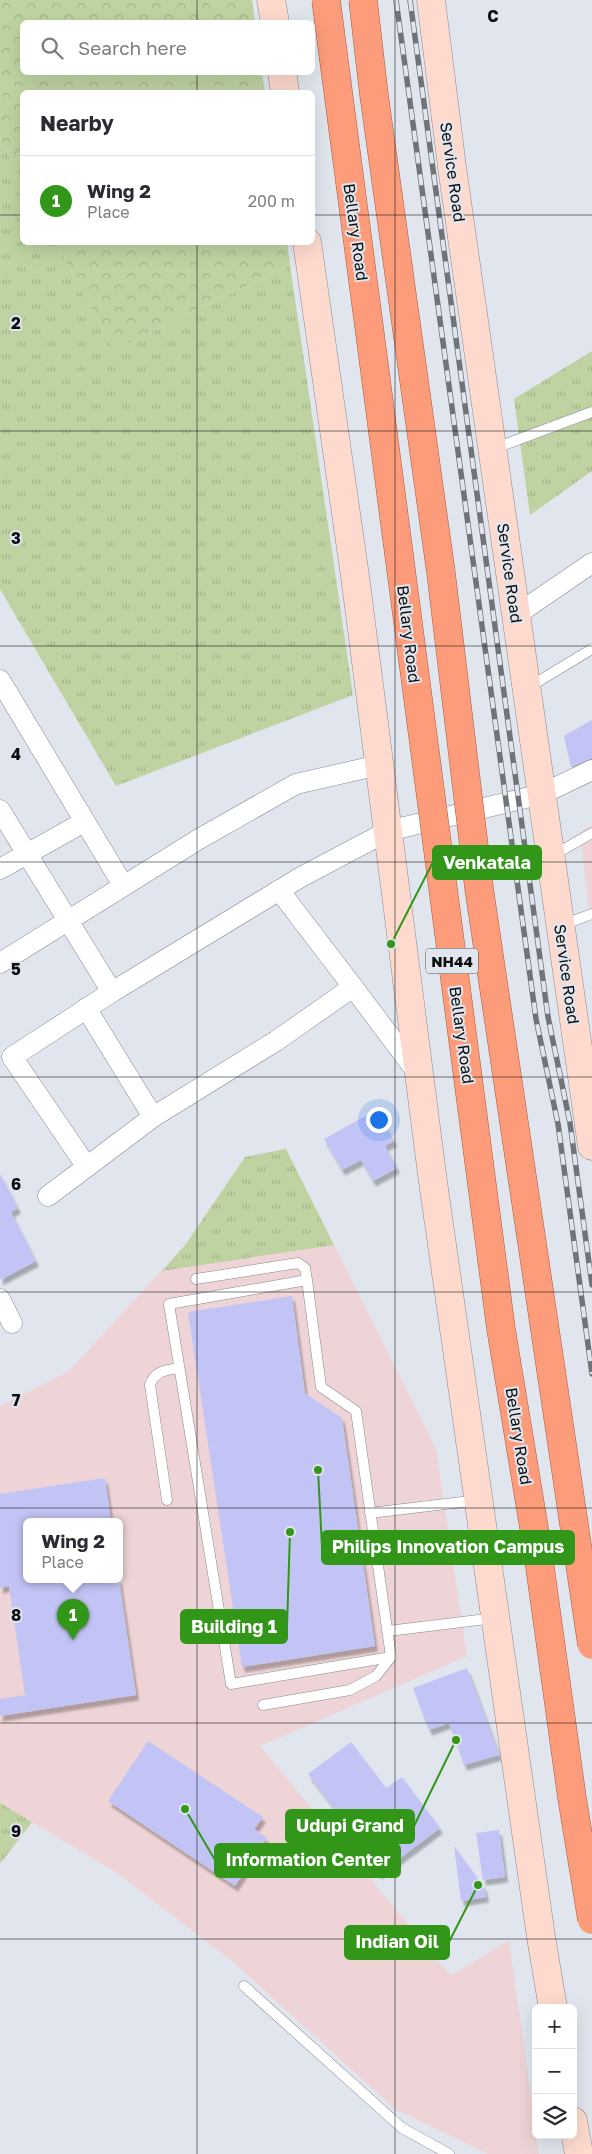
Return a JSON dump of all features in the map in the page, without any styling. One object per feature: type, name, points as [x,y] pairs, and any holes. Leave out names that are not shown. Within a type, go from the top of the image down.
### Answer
[{"type":"highway","name":"Bellary Road","points":[[326,0],[501,1329],[537,1546],[572,1798],[592,1920]]},
{"type":"highway","name":"NH44","points":[[363,0],[442,573],[479,888],[592,1645]]},
{"type":"main road","points":[[272,0],[275,20]]},
{"type":"main road","name":"Service Road","points":[[431,0],[492,449],[592,1146]]},
{"type":"main road","points":[[282,75],[285,90]]},
{"type":"main road","points":[[307,245],[355,576],[419,1076],[540,1937],[552,2004]]},
{"type":"main road","points":[[576,2139],[579,2154]]},
{"type":"street","points":[[516,615],[592,564]]},
{"type":"street","points":[[0,680],[123,885]]},
{"type":"street","points":[[0,963],[68,922],[123,885],[296,784],[379,765]]},
{"type":"street","points":[[87,1167],[12,1057],[86,1008],[279,890],[388,831],[542,794],[592,770]]},
{"type":"street","points":[[0,810],[112,992]]},
{"type":"street","points":[[0,869],[84,822]]},
{"type":"street","points":[[279,890],[419,1076]]},
{"type":"street","points":[[48,1196],[153,1117],[276,1041],[353,986]]},
{"type":"street","points":[[86,1008],[153,1117]]},
{"type":"street","points":[[0,1299],[12,1323]]},
{"type":"lane","points":[[492,449],[592,412]]},
{"type":"lane","points":[[527,688],[592,649]]},
{"type":"lane","points":[[551,857],[592,833]]},
{"type":"lane","points":[[560,925],[592,914]]},
{"type":"lane","points":[[196,1279],[298,1263],[305,1268],[321,1386],[356,1411],[391,1657],[376,1676],[350,1690],[263,1705]]},
{"type":"lane","points":[[307,1280],[169,1304],[231,1684],[391,1657]]},
{"type":"lane","points":[[167,1500],[150,1385],[154,1376],[159,1372],[179,1368]]},
{"type":"lane","points":[[370,1513],[479,1500]]},
{"type":"lane","points":[[388,1631],[496,1618]]},
{"type":"lane","points":[[244,1986],[402,2128],[449,2154]]},
{"type":"shaded area","points":[[592,825],[592,920],[590,920],[580,832]]},
{"type":"shaded area","points":[[286,1149],[436,1449],[467,1656],[260,1746],[451,1976],[509,1940],[532,2104],[532,2139],[537,2139],[539,2154],[488,2154],[395,2109],[233,1962],[117,1873],[0,1803],[0,1406],[69,1371],[186,1244],[245,1157]]},
{"type":"green space","points":[[0,0],[252,0],[255,20],[20,20],[20,75],[262,75],[265,90],[20,90],[20,177],[0,139]]},
{"type":"green space","points":[[0,139],[20,177],[20,245],[57,245],[114,350],[290,265],[353,695],[116,786],[0,589]]},
{"type":"green space","points":[[57,245],[287,245],[290,265],[114,350]]},
{"type":"green space","points":[[592,351],[592,471],[530,515],[514,399]]},
{"type":"green space","points":[[286,1149],[334,1245],[162,1271],[186,1244],[245,1157]]},
{"type":"green space","points":[[0,1803],[32,1822],[0,1864]]},
{"type":"building","points":[[592,720],[592,758],[571,767],[564,736]]},
{"type":"building","points":[[376,1110],[394,1141],[385,1146],[397,1168],[373,1181],[361,1160],[342,1170],[324,1139]]},
{"type":"building","points":[[0,1174],[18,1208],[11,1212],[36,1261],[0,1280]]},
{"type":"building","points":[[292,1296],[305,1393],[342,1418],[375,1646],[242,1667],[188,1312]]},
{"type":"building","points":[[105,1478],[111,1518],[23,1518],[23,1583],[120,1583],[136,1695],[0,1716],[0,1699],[25,1695],[9,1586],[0,1588],[0,1494]]},
{"type":"building","points":[[467,1668],[499,1755],[464,1765],[449,1723],[429,1730],[413,1688]]},
{"type":"building","points":[[148,1741],[263,1817],[254,1829],[267,1838],[235,1886],[108,1801]]},
{"type":"building","points":[[351,1742],[386,1788],[402,1777],[440,1828],[379,1874],[340,1823],[344,1820],[308,1774]]},
{"type":"building","points":[[499,1830],[505,1877],[483,1880],[476,1833]]},
{"type":"building","points":[[454,1846],[484,1887],[486,1897],[461,1901]]},
{"type":"railway","points":[[396,0],[536,1019],[558,1124],[592,1374]]},
{"type":"railway","points":[[410,0],[548,1017],[570,1123],[592,1285]]},
{"type":"place","name":"Venkatala","points":[[391,944]]},
{"type":"place","name":"Philips Innovation Campus","points":[[318,1470]]},
{"type":"place","name":"Building 1","points":[[290,1532]]},
{"type":"place","name":"Wing 2","points":[[73,1640]]},
{"type":"place","name":"Udupi Grand","points":[[456,1740]]},
{"type":"place","name":"Information Center","points":[[185,1809]]},
{"type":"place","name":"Indian Oil","points":[[478,1885]]}]
